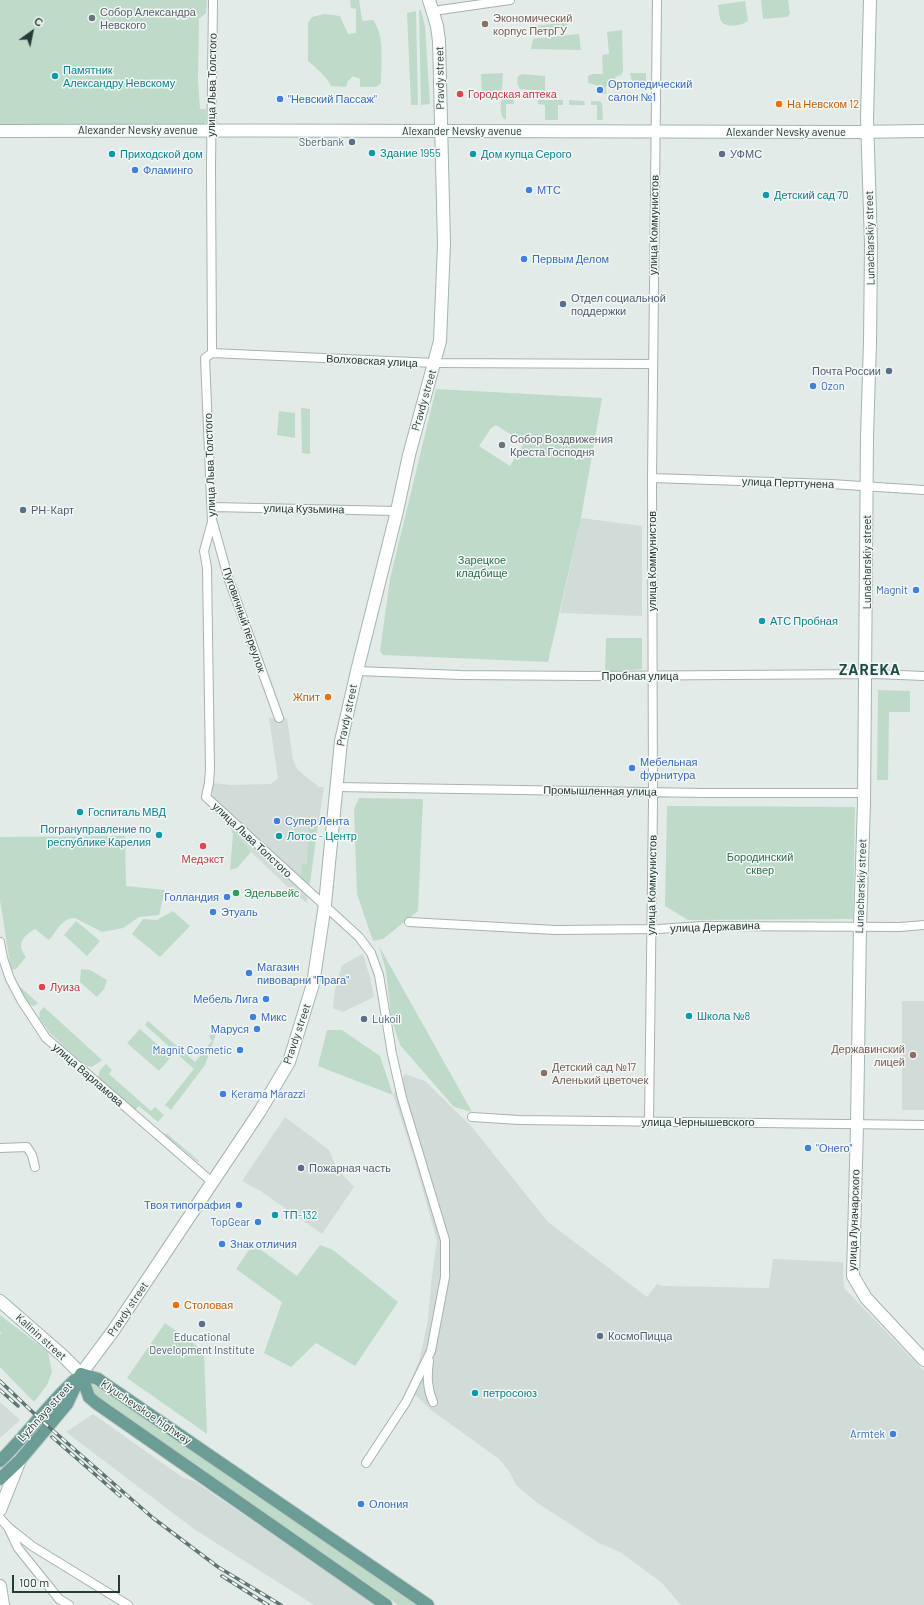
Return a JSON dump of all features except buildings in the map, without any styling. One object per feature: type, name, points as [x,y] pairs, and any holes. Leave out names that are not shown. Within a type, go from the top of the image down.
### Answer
[{"type":"main road","name":"Lunacharskiy street","points":[[857,1124],[866,674],[871,244],[868,132],[870,0]]},
{"type":"main road","name":"Pravdy street","points":[[82,1374],[113,1331],[260,1111],[289,1062],[313,984],[325,904],[341,741],[357,670],[397,511],[409,455],[440,341],[444,244],[439,41],[437,26],[431,6]]},
{"type":"main road","name":"Alexander Nevsky avenue","points":[[0,130],[441,130],[655,132],[924,131]]},
{"type":"main road","name":"улица Луначарского","points":[[857,1124],[852,1276],[866,1298],[924,1360]]},
{"type":"main road","name":"Kalinin street","points":[[0,1301],[82,1374]]},
{"type":"main road","name":"Lyzhnaya street","points":[[0,1479],[20,1460],[66,1404],[82,1374]]},
{"type":"main road","name":"Lyzhnaya street","points":[[0,1461],[13,1448],[57,1396],[82,1374]]},
{"type":"main road","name":"Klyuchevskoe highway","points":[[82,1374],[89,1397],[96,1403],[386,1605]]},
{"type":"main road","name":"Klyuchevskoe highway","points":[[82,1374],[98,1379],[428,1605]]},
{"type":"main road","points":[[0,1510],[20,1460]]},
{"type":"main road","points":[[0,1586],[3,1605]]},
{"type":"street","name":"улица Льва Толстого","points":[[213,0],[212,130],[210,167],[212,353],[205,358],[212,506],[212,522],[204,552],[207,568],[210,769],[206,797],[294,878],[325,904]]},
{"type":"street","points":[[431,6],[510,0]]},
{"type":"street","name":"улица Коммунистов","points":[[649,1122],[653,792],[652,478],[657,0]]},
{"type":"street","name":"Волховская улица","points":[[212,353],[435,363],[653,364]]},
{"type":"street","name":"улица Перттунена","points":[[652,478],[867,486],[924,490]]},
{"type":"street","name":"улица Кузьмина","points":[[212,506],[397,511]]},
{"type":"street","name":"Пуговичный переулок","points":[[212,522],[228,577],[279,718]]},
{"type":"street","name":"Пробная улица","points":[[357,670],[461,675],[652,676],[866,674],[924,676]]},
{"type":"street","name":"Промышленная улица","points":[[336,787],[653,792],[864,793]]},
{"type":"street","points":[[325,904],[359,937],[371,954],[379,975],[392,1054],[402,1098],[445,1240],[445,1277],[427,1379],[428,1390],[433,1402]]},
{"type":"street","name":"улица Державина","points":[[409,922],[550,930],[651,929],[702,926],[911,927],[924,925]]},
{"type":"street","name":"улица Варламова","points":[[0,942],[2,957],[10,979],[21,1000],[46,1038],[212,1182]]},
{"type":"street","name":"улица Чернышевского","points":[[472,1117],[519,1120],[924,1125]]},
{"type":"street","points":[[0,1148],[27,1147],[32,1155],[35,1167]]},
{"type":"street","points":[[366,1463],[406,1402],[431,1350]]},
{"type":"street","points":[[0,1518],[8,1528],[18,1548],[59,1599],[69,1605]]},
{"type":"street","points":[[8,1528],[32,1546],[128,1605]]},
{"type":"shaded area","points":[[581,518],[642,526],[642,616],[560,613]]},
{"type":"shaded area","points":[[269,718],[287,718],[293,760],[298,770],[319,787],[324,787],[307,903],[295,894],[251,852],[230,825],[209,808],[213,798],[212,783],[231,785],[271,784],[278,778]]},
{"type":"shaded area","points":[[363,954],[374,997],[343,1012],[333,1008],[335,990],[342,965]]},
{"type":"shaded area","name":"Державинский лицей","points":[[902,1001],[924,1001],[924,1110],[902,1110]]},
{"type":"shaded area","points":[[405,1074],[425,1081],[471,1126],[548,1222],[647,1297],[657,1284],[663,1286],[769,1288],[773,1259],[843,1262],[844,1288],[924,1371],[924,1605],[681,1605],[661,1582],[620,1552],[599,1543],[536,1502],[516,1485],[509,1471],[499,1459],[431,1410],[408,1388],[420,1358],[428,1320],[437,1241],[413,1155],[393,1095]]},
{"type":"shaded area","points":[[285,1117],[329,1150],[337,1169],[354,1187],[322,1234],[259,1190],[242,1181]]},
{"type":"shaded area","points":[[0,1402],[20,1420],[0,1438]]},
{"type":"shaded area","points":[[93,1414],[182,1477],[194,1481],[376,1605],[314,1605],[194,1529],[66,1432]]},
{"type":"green space","points":[[0,0],[207,0],[206,13],[199,19],[198,81],[200,109],[206,109],[206,121],[204,124],[0,124]]},
{"type":"green space","points":[[350,0],[359,0],[362,20],[373,20],[377,26],[382,50],[381,83],[376,87],[360,87],[360,79],[353,76],[348,81],[346,87],[331,86],[318,69],[308,61],[308,23],[312,17],[324,14],[340,16],[348,34],[356,33],[356,9],[351,8]]},
{"type":"green space","points":[[761,0],[788,0],[790,14],[787,17],[763,19]]},
{"type":"green space","points":[[745,1],[748,21],[739,25],[730,26],[721,21],[718,5]]},
{"type":"green space","points":[[419,10],[421,10],[425,26],[430,104],[421,105]]},
{"type":"green space","points":[[416,11],[418,105],[411,105],[407,13]]},
{"type":"green space","points":[[567,22],[568,27],[535,31],[535,26]]},
{"type":"green space","points":[[622,30],[623,72],[621,75],[615,77],[616,85],[606,86],[606,94],[603,94],[596,85],[588,83],[588,76],[592,74],[603,74],[602,55],[609,54],[607,32]]},
{"type":"green space","points":[[579,34],[581,50],[531,49],[533,39]]},
{"type":"green space","points":[[503,73],[502,89],[498,97],[482,96],[481,74]]},
{"type":"green space","points":[[630,73],[646,73],[646,86],[633,86]]},
{"type":"green space","points":[[522,74],[545,76],[545,91],[520,89],[517,81],[518,76]]},
{"type":"green space","points":[[508,92],[514,93],[514,104],[506,104],[506,120],[502,117],[501,103],[503,97]]},
{"type":"green space","points":[[538,100],[563,100],[563,105],[558,105],[558,120],[545,120],[545,105],[538,104]]},
{"type":"green space","points":[[569,100],[584,101],[585,105],[569,105]]},
{"type":"green space","points":[[591,101],[599,101],[602,103],[603,120],[597,120],[597,105],[591,105]]},
{"type":"green space","name":"Зарецкое кладбище","points":[[436,389],[602,398],[581,518],[548,662],[383,655],[380,651],[390,579]],"holes":[[[496,425],[524,443],[510,466],[479,446],[491,428]]]},
{"type":"green space","points":[[301,408],[310,409],[310,454],[302,453]]},
{"type":"green space","points":[[279,411],[295,413],[295,438],[277,435]]},
{"type":"green space","points":[[606,638],[642,638],[642,669],[605,672]]},
{"type":"green space","points":[[878,690],[910,691],[910,712],[889,712],[888,780],[877,780]]},
{"type":"green space","points":[[359,798],[423,799],[418,911],[383,939],[373,941],[357,894],[354,809]]},
{"type":"green space","name":"Бородинский сквер","points":[[667,806],[855,807],[853,919],[688,920],[665,906]]},
{"type":"green space","points":[[309,818],[318,818],[310,883],[304,881],[301,876],[302,864],[307,864]]},
{"type":"green space","points":[[230,825],[251,852],[237,868],[230,870],[233,835]]},
{"type":"green space","points":[[125,836],[126,886],[165,890],[159,915],[139,917],[123,928],[102,932],[75,918],[71,918],[63,922],[49,940],[35,929],[27,934],[21,944],[26,957],[16,969],[11,970],[0,900],[0,837]]},
{"type":"green space","points":[[173,911],[190,926],[160,957],[132,934],[143,919],[157,920]]},
{"type":"green space","points":[[76,921],[100,941],[87,956],[64,935]]},
{"type":"green space","points":[[379,946],[472,1112],[454,1107],[400,1045],[391,1017],[386,971]]},
{"type":"green space","points":[[81,969],[90,970],[107,980],[104,989],[97,997],[80,982]]},
{"type":"green space","points":[[18,985],[38,1003],[34,1006],[28,1004]]},
{"type":"green space","points":[[44,1007],[102,1060],[92,1067],[85,1066],[50,1033],[39,1018],[40,1011]]},
{"type":"green space","points":[[148,1021],[195,1062],[212,1041],[209,1036],[212,1032],[216,1034],[205,1065],[171,1110],[165,1105],[194,1069],[145,1025]]},
{"type":"green space","points":[[140,1029],[171,1057],[159,1071],[127,1043]]},
{"type":"green space","points":[[327,1030],[342,1030],[380,1056],[393,1095],[318,1066]]},
{"type":"green space","points":[[106,1064],[112,1070],[109,1074],[151,1111],[155,1107],[164,1115],[158,1122],[139,1106],[135,1110],[98,1078],[100,1070]]},
{"type":"green space","points":[[166,1133],[199,1161],[198,1162],[165,1135]]},
{"type":"green space","points":[[253,1244],[297,1276],[320,1245],[333,1250],[398,1302],[355,1366],[316,1343],[291,1367],[264,1353],[282,1302],[236,1269]]},
{"type":"green space","points":[[0,1315],[48,1352],[52,1372],[47,1385],[34,1402],[0,1367]]},
{"type":"green space","points":[[165,1323],[204,1351],[207,1434],[127,1378]]},
{"type":"green space","points":[[99,1385],[421,1605],[398,1605],[92,1393],[90,1386]]},
{"type":"green space","points":[[55,1407],[57,1409],[17,1456],[0,1471],[0,1468],[16,1453]]},
{"type":"railway","points":[[0,1381],[42,1421],[153,1518],[218,1567],[281,1605]]},
{"type":"railway","points":[[0,1390],[18,1406]]},
{"type":"railway","points":[[52,1437],[120,1496]]},
{"type":"railway","points":[[222,1576],[268,1605]]},
{"type":"place","name":"Собор Александра Невского","points":[[92,18]]},
{"type":"place","name":"Экономический корпус ПетрГУ","points":[[485,24]]},
{"type":"place","name":"Памятник Александру Невскому","points":[[55,76]]},
{"type":"place","name":"Ортопедический салон №1","points":[[600,90]]},
{"type":"place","name":"Городская аптека","points":[[460,94]]},
{"type":"place","name":"\"Невский Пассаж\"","points":[[280,99]]},
{"type":"place","name":"На Невском 12","points":[[779,104]]},
{"type":"place","name":"Sberbank","points":[[352,142]]},
{"type":"place","name":"Здание 1955","points":[[372,153]]},
{"type":"place","name":"Приходской дом","points":[[112,154]]},
{"type":"place","name":"Дом купца Серого","points":[[473,154]]},
{"type":"place","name":"УФМС","points":[[722,154]]},
{"type":"place","name":"Фламинго","points":[[135,170]]},
{"type":"place","name":"МТС","points":[[529,190]]},
{"type":"place","name":"Детский сад 70","points":[[766,195]]},
{"type":"place","name":"Первым Делом","points":[[524,259]]},
{"type":"place","name":"Отдел социальной поддержки","points":[[563,304]]},
{"type":"place","name":"Почта России","points":[[889,371]]},
{"type":"place","name":"Ozon","points":[[813,386]]},
{"type":"place","name":"Собор Воздвижения Креста Господня","points":[[502,445]]},
{"type":"place","name":"РН-Карт","points":[[23,510]]},
{"type":"place","name":"Magnit","points":[[916,590]]},
{"type":"place","name":"АТС Пробная","points":[[762,621]]},
{"type":"place","name":"Жпит","points":[[328,697]]},
{"type":"place","name":"Мебельная фурнитура","points":[[632,768]]},
{"type":"place","name":"Госпиталь МВД","points":[[80,812]]},
{"type":"place","name":"Супер Лента","points":[[277,821]]},
{"type":"place","name":"Погрануправление по республике Карелия","points":[[159,835]]},
{"type":"place","name":"Лотос - Центр","points":[[279,836]]},
{"type":"place","name":"Медэкст","points":[[203,846]]},
{"type":"place","name":"Эдельвейс","points":[[236,893]]},
{"type":"place","name":"Голландия","points":[[227,897]]},
{"type":"place","name":"Этуаль","points":[[213,912]]},
{"type":"place","name":"Магазин пивоварни \"Прага\"","points":[[249,973]]},
{"type":"place","name":"Луиза","points":[[42,987]]},
{"type":"place","name":"Мебель Лига","points":[[266,999]]},
{"type":"place","name":"Школа №8","points":[[689,1016]]},
{"type":"place","name":"Микс","points":[[253,1017]]},
{"type":"place","name":"Lukoil","points":[[364,1019]]},
{"type":"place","name":"Маруся","points":[[257,1029]]},
{"type":"place","name":"Magnit Cosmetic","points":[[240,1050]]},
{"type":"place","name":"Державинский лицей","points":[[913,1055]]},
{"type":"place","name":"Детский сад №17 Аленький цветочек","points":[[544,1073]]},
{"type":"place","name":"Kerama Marazzi","points":[[223,1094]]},
{"type":"place","name":"\"Онего\"","points":[[808,1148]]},
{"type":"place","name":"Пожарная часть","points":[[301,1168]]},
{"type":"place","name":"Твоя типография","points":[[239,1205]]},
{"type":"place","name":"ТП-132","points":[[275,1215]]},
{"type":"place","name":"TopGear","points":[[258,1222]]},
{"type":"place","name":"Знак отличия","points":[[222,1244]]},
{"type":"place","name":"Столовая","points":[[176,1305]]},
{"type":"place","name":"Educational Development Institute","points":[[202,1324]]},
{"type":"place","name":"КосмоПицца","points":[[600,1336]]},
{"type":"place","name":"петросоюз","points":[[475,1393]]},
{"type":"place","name":"Armtek","points":[[893,1434]]},
{"type":"place","name":"Олония","points":[[361,1504]]},
{"type":"district","name":"ZAREKA","points":[[870,670]]}]
